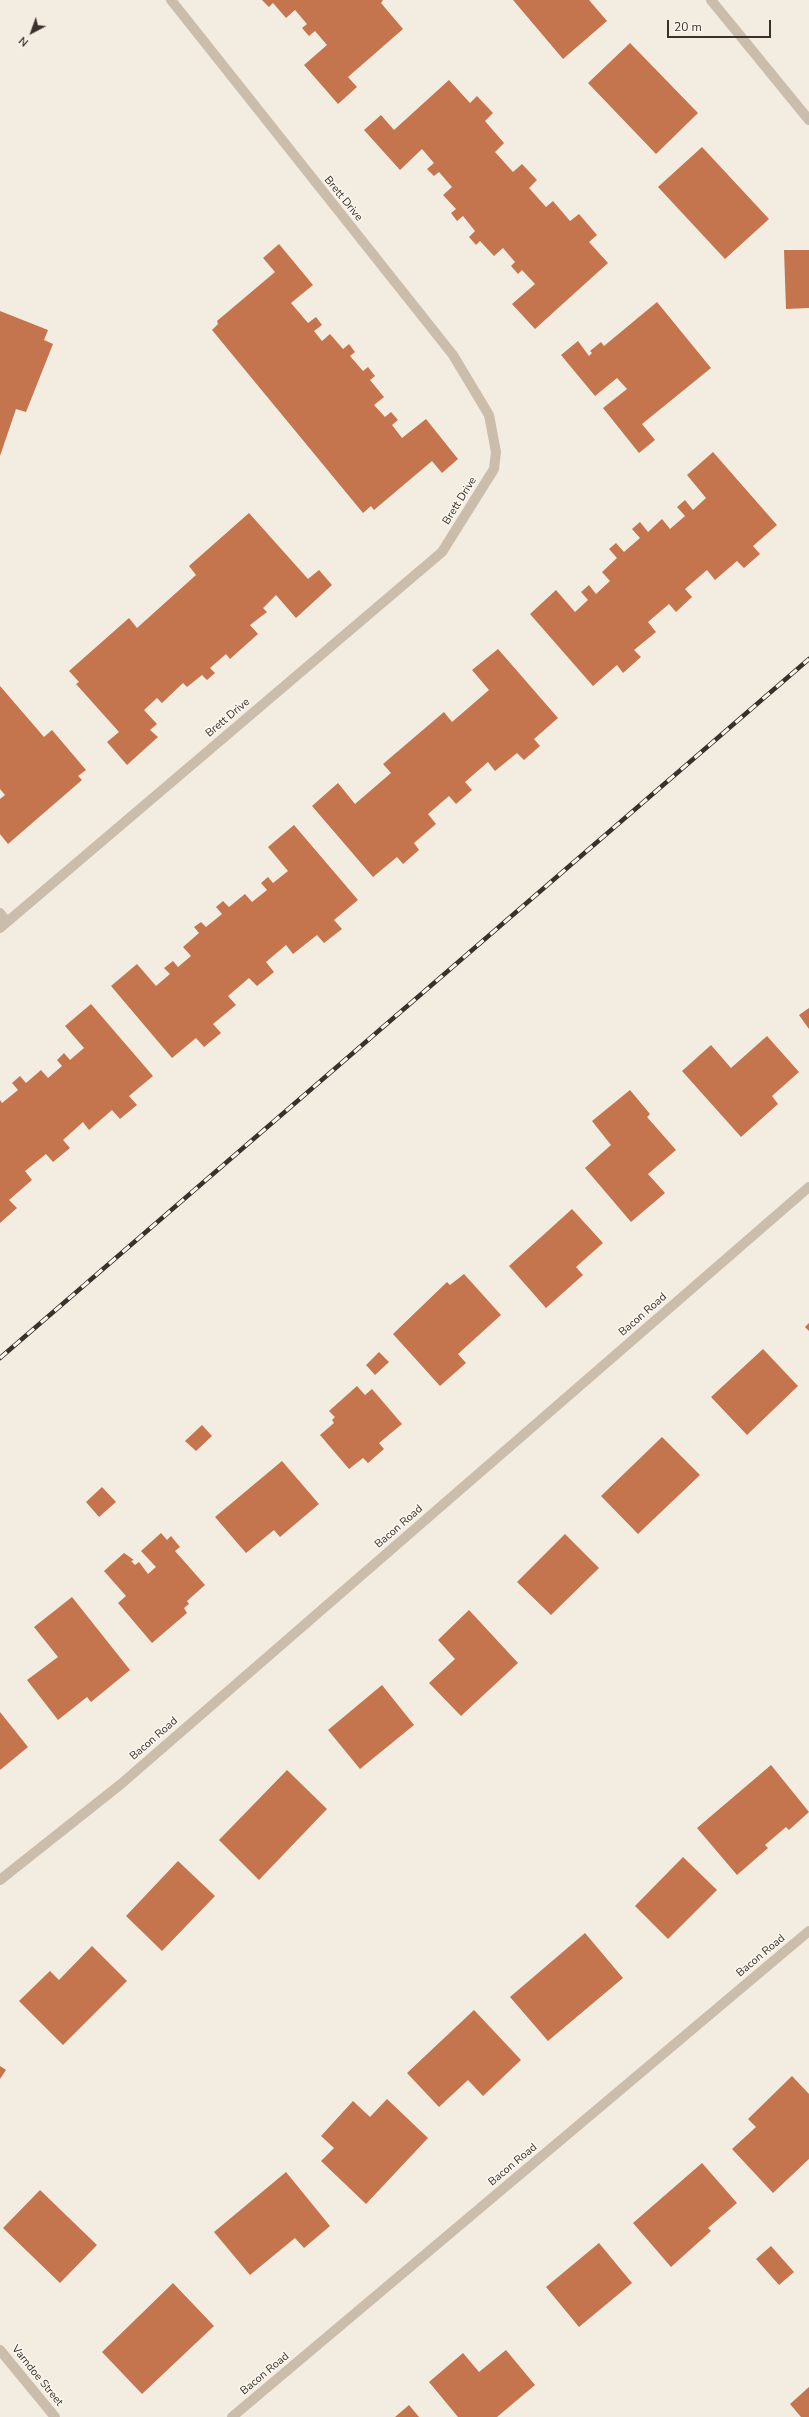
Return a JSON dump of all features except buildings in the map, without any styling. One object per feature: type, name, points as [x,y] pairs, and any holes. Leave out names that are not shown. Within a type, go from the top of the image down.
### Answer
[{"type":"street","name":"Brett Drive","points":[[0,913],[4,925],[442,552],[494,468],[496,452],[489,415],[453,355],[171,0]]},
{"type":"street","points":[[711,0],[809,120]]},
{"type":"street","name":"Bacon Road","points":[[0,1880],[127,1778],[809,1187]]},
{"type":"street","name":"Bacon Road","points":[[232,2417],[809,1931]]},
{"type":"street","name":"Varndoe Street","points":[[0,2350],[55,2417]]},
{"type":"railway","points":[[0,1358],[809,659]]}]
